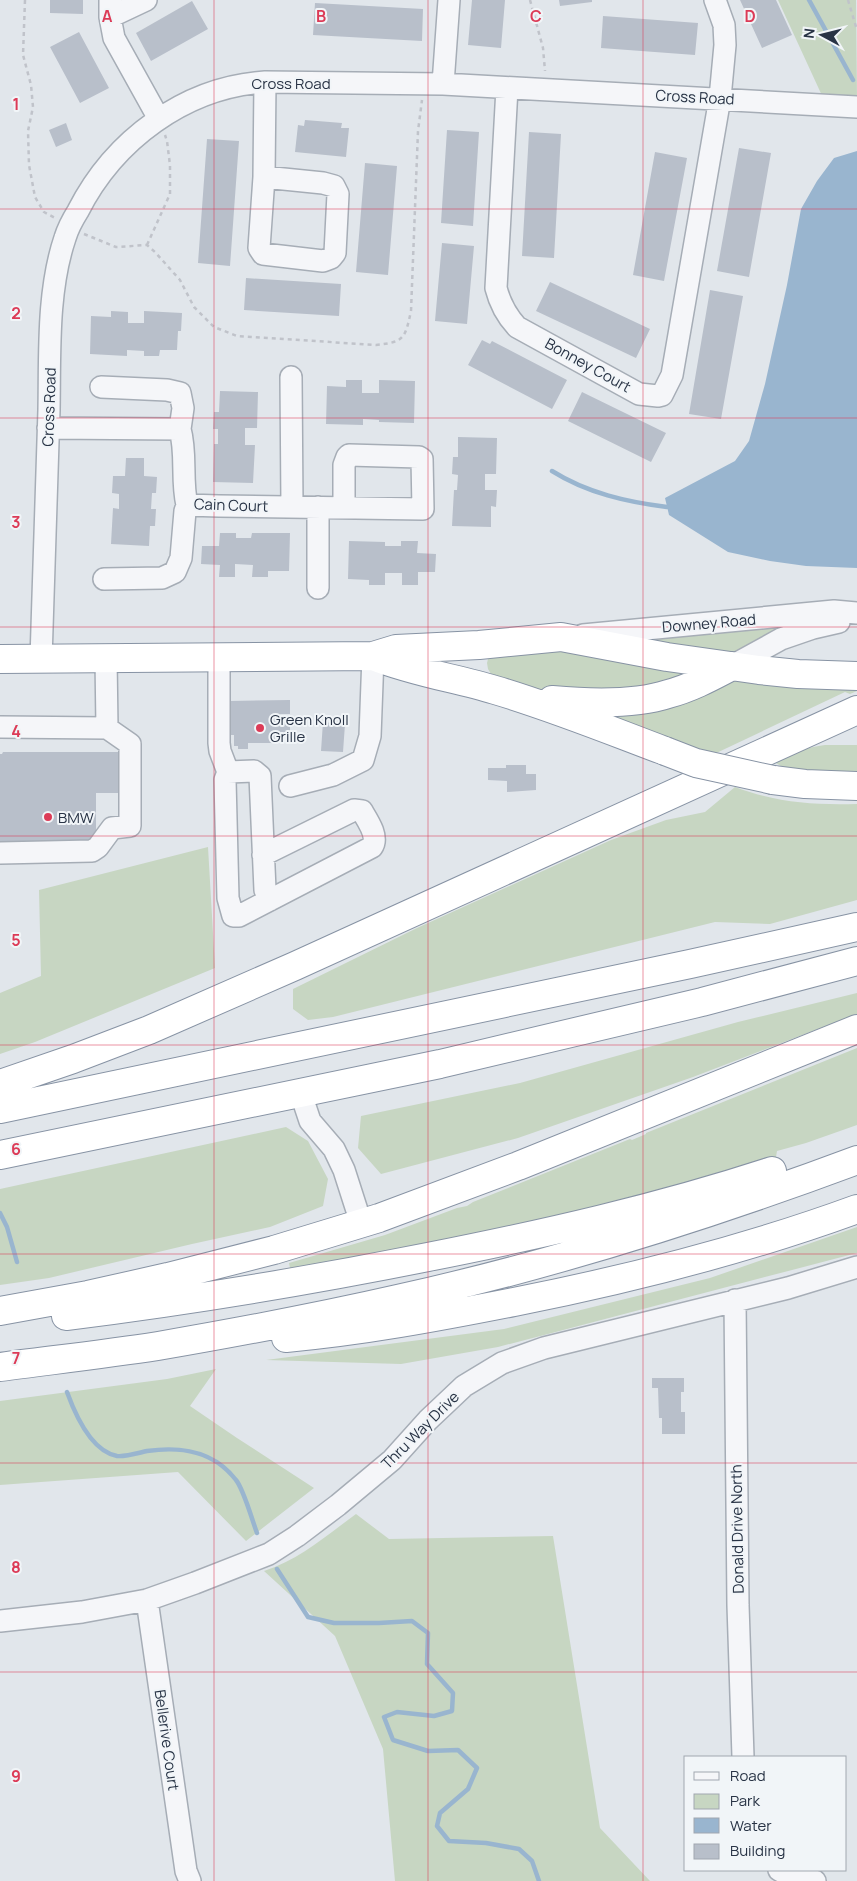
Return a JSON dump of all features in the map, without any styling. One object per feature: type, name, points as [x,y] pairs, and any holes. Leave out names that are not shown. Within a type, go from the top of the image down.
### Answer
[{"type":"highway","points":[[0,659],[373,656],[396,649],[479,645],[561,637],[667,657],[732,666],[798,674],[857,676]]},
{"type":"highway","points":[[479,645],[472,655],[470,664],[471,673],[480,685]]},
{"type":"highway","points":[[373,656],[395,665],[480,685],[518,697],[696,763],[773,780],[805,784],[857,786]]},
{"type":"highway","points":[[518,697],[600,703],[658,696],[698,684],[732,666]]},
{"type":"highway","points":[[0,1084],[150,1030],[857,710]]},
{"type":"highway","points":[[0,1110],[857,927]]},
{"type":"highway","points":[[0,1156],[440,1064],[702,1002],[857,961]]},
{"type":"highway","points":[[0,1311],[88,1295],[168,1277],[274,1250],[361,1224],[518,1166],[857,1029]]},
{"type":"highway","points":[[0,1323],[6,1324],[150,1305],[316,1279],[523,1238],[686,1198],[857,1143]]},
{"type":"highway","points":[[0,1367],[157,1346],[320,1316],[399,1299],[544,1263],[706,1214],[857,1160]]},
{"type":"highway","points":[[157,1346],[298,1337],[415,1322],[598,1285],[749,1245],[857,1209]]},
{"type":"street","points":[[146,0],[110,9],[114,38],[159,119]]},
{"type":"street","points":[[433,84],[449,0]]},
{"type":"street","points":[[715,0],[724,25],[725,35],[720,98]]},
{"type":"street","name":"Cross Road","points":[[41,659],[51,325],[57,266],[65,236],[88,191],[108,163],[137,135],[159,119],[179,106],[212,92],[244,83],[265,82],[433,84],[720,98],[857,107]]},
{"type":"street","points":[[264,177],[323,183],[334,186],[338,194],[335,253],[331,258],[323,261],[263,254],[259,248],[264,177],[265,82]]},
{"type":"street","name":"Bonney Court","points":[[507,88],[496,288],[500,304],[518,327],[640,394],[658,396],[662,395],[672,375],[720,98]]},
{"type":"street","points":[[291,377],[292,507]]},
{"type":"street","name":"Cain Court","points":[[101,387],[168,390],[180,393],[183,408],[180,429],[184,444],[185,496],[187,505],[344,508],[423,509],[422,459],[420,457],[346,457],[344,464],[344,508]]},
{"type":"street","points":[[48,428],[180,429]]},
{"type":"street","points":[[104,579],[162,578],[175,572],[181,558],[187,505]]},
{"type":"street","points":[[318,507],[318,588]]},
{"type":"street","name":"Downey Road","points":[[561,637],[834,611],[857,614]]},
{"type":"street","name":"Downey Road","points":[[732,666],[781,639],[813,628],[844,621],[857,614]]},
{"type":"street","points":[[290,786],[323,779],[363,760],[370,736],[373,656]]},
{"type":"street","points":[[219,657],[219,743],[228,772],[225,780],[230,908],[232,914],[237,917],[270,900],[372,847],[375,840],[363,814],[356,810],[263,855]]},
{"type":"street","points":[[106,658],[107,728]]},
{"type":"street","points":[[0,727],[107,728],[130,744],[130,826],[112,828],[98,847],[92,851],[0,853]]},
{"type":"street","points":[[228,772],[254,771],[260,776],[265,890],[270,900]]},
{"type":"street","points":[[301,1094],[305,1112],[310,1121],[334,1149],[344,1170],[361,1224]]},
{"type":"street","name":"Thru Way Drive","points":[[0,1621],[82,1612],[147,1600],[195,1584],[269,1554],[338,1506],[392,1460],[428,1420],[464,1386],[502,1363],[544,1348],[788,1288],[857,1267]]},
{"type":"street","name":"Donald Drive North","points":[[735,1300],[738,1606],[743,1756]]},
{"type":"street","name":"Bellerive Court","points":[[147,1600],[186,1871],[190,1881]]},
{"type":"street","points":[[782,1872],[796,1879],[815,1881]]},
{"type":"path","points":[[25,0],[23,55],[32,86],[33,107],[28,131],[29,165],[35,198],[44,212],[69,227],[116,247],[147,246],[155,252],[180,280],[194,307],[214,327],[237,336],[376,345],[395,343],[406,333],[411,311],[418,131],[433,84]]},
{"type":"path","points":[[530,0],[543,48],[545,90]]},
{"type":"path","points":[[848,0],[857,30]]},
{"type":"path","points":[[147,246],[170,194],[168,141],[159,119]]},
{"type":"green space","points":[[778,0],[856,0],[857,102],[824,100]]},
{"type":"green space","points":[[792,626],[734,654],[620,638]]},
{"type":"green space","points":[[534,650],[564,651],[695,671],[668,687],[546,692],[500,683],[488,669],[489,655]]},
{"type":"green space","points":[[747,679],[857,686],[857,691],[850,694],[845,692],[710,756],[595,714],[733,680]]},
{"type":"green space","points":[[825,745],[857,745],[857,772],[787,770],[776,763],[799,751]]},
{"type":"green space","points":[[735,787],[766,797],[795,802],[857,804],[857,900],[770,924],[715,922],[333,1017],[308,1020],[293,1009],[293,989],[417,928],[611,840],[666,820],[705,812]]},
{"type":"green space","points":[[208,847],[215,968],[35,1042],[0,1054],[0,993],[41,976],[39,890]]},
{"type":"green space","points":[[857,993],[857,1014],[693,1077],[518,1138],[381,1174],[358,1148],[361,1116],[520,1083],[738,1022]]},
{"type":"green space","points":[[857,1048],[857,1125],[777,1151],[776,1157],[688,1184],[469,1237],[290,1268],[289,1263],[385,1235],[467,1206]]},
{"type":"green space","points":[[286,1127],[308,1141],[328,1179],[323,1206],[270,1227],[49,1278],[0,1285],[0,1189]]},
{"type":"green space","points":[[857,1227],[857,1253],[498,1347],[401,1364],[266,1360],[504,1329],[710,1278]]},
{"type":"green space","points":[[216,1369],[190,1406],[314,1488],[246,1541],[178,1472],[0,1485],[0,1401],[167,1379]]},
{"type":"green space","points":[[356,1514],[389,1539],[553,1536],[600,1828],[650,1881],[395,1881],[383,1749],[335,1636],[264,1571],[301,1554]]},
{"type":"water","points":[[857,151],[857,568],[806,566],[728,552],[669,515],[665,498],[735,461],[749,441],[765,384],[787,285],[801,209],[817,181],[834,158]]},
{"type":"building","points":[[50,0],[83,0],[83,14],[50,13]]},
{"type":"building","points":[[472,0],[505,0],[501,48],[468,45]]},
{"type":"building","points":[[559,0],[592,0],[592,2],[560,6]]},
{"type":"building","points":[[740,0],[776,0],[792,35],[762,48]]},
{"type":"building","points":[[192,1],[208,29],[151,61],[136,33]]},
{"type":"building","points":[[315,3],[423,9],[422,41],[313,35]]},
{"type":"building","points":[[603,16],[698,23],[695,55],[601,48]]},
{"type":"building","points":[[79,32],[109,88],[80,103],[50,47]]},
{"type":"building","points":[[305,120],[342,123],[341,128],[349,128],[346,157],[295,152],[298,125],[304,126]]},
{"type":"building","points":[[66,123],[72,140],[56,147],[49,130]]},
{"type":"building","points":[[447,130],[479,132],[473,226],[441,223]]},
{"type":"building","points":[[529,132],[561,134],[554,258],[522,256]]},
{"type":"building","points":[[207,139],[239,141],[230,266],[198,263]]},
{"type":"building","points":[[739,148],[771,153],[749,277],[717,271]]},
{"type":"building","points":[[655,152],[687,158],[664,281],[633,275]]},
{"type":"building","points":[[365,163],[397,166],[388,275],[356,272]]},
{"type":"building","points":[[442,243],[474,246],[467,324],[435,321]]},
{"type":"building","points":[[246,278],[341,284],[339,316],[244,310]]},
{"type":"building","points":[[550,282],[650,329],[636,358],[536,311]]},
{"type":"building","points":[[710,290],[743,296],[721,419],[689,414]]},
{"type":"building","points":[[111,311],[128,312],[128,323],[144,323],[144,311],[182,313],[181,331],[178,331],[177,350],[160,350],[159,356],[144,356],[144,351],[127,350],[127,356],[90,354],[91,316],[111,317]]},
{"type":"building","points":[[482,340],[490,344],[492,341],[567,380],[552,409],[468,365]]},
{"type":"building","points":[[346,380],[362,380],[362,393],[379,393],[379,380],[415,381],[414,423],[379,422],[379,420],[363,419],[363,425],[326,424],[327,386],[346,387]]},
{"type":"building","points":[[220,391],[258,392],[257,428],[245,428],[245,445],[255,445],[253,483],[213,482],[214,444],[218,444],[218,429],[213,429],[214,412],[219,412]]},
{"type":"building","points":[[582,392],[666,433],[651,462],[568,421]]},
{"type":"building","points":[[458,437],[497,438],[496,474],[485,474],[485,490],[497,490],[496,507],[491,506],[491,527],[452,526],[454,490],[457,490],[458,475],[452,474],[453,457],[458,457]]},
{"type":"building","points":[[126,458],[144,458],[144,476],[157,477],[156,493],[152,493],[151,509],[156,509],[155,526],[150,526],[149,546],[111,544],[113,508],[119,509],[119,494],[112,493],[113,476],[125,476]]},
{"type":"building","points":[[220,533],[236,533],[236,538],[251,538],[252,533],[290,533],[289,571],[268,571],[268,577],[252,577],[253,565],[235,564],[235,577],[219,577],[220,565],[201,564],[202,546],[219,546]]},
{"type":"building","points":[[349,541],[385,542],[385,546],[401,546],[401,541],[418,541],[417,553],[436,554],[435,572],[418,572],[418,585],[402,585],[402,573],[385,573],[385,585],[369,585],[369,580],[348,579]]},
{"type":"building","name":"Green Knoll Grille","points":[[290,700],[290,714],[280,714],[281,722],[290,722],[290,735],[275,736],[275,743],[248,743],[248,749],[238,749],[238,746],[234,746],[234,735],[230,735],[230,701]]},
{"type":"building","points":[[323,722],[345,724],[343,752],[321,751]]},
{"type":"building","name":"BMW","points":[[3,752],[119,752],[119,793],[96,793],[96,841],[0,841],[0,754]]},
{"type":"building","points":[[506,765],[526,765],[526,774],[536,774],[536,790],[507,792],[507,781],[488,780],[488,768],[506,768]]},
{"type":"building","points":[[652,1378],[684,1378],[684,1392],[681,1392],[681,1412],[685,1412],[685,1434],[662,1434],[662,1418],[659,1418],[658,1388],[652,1388]]},
{"type":"waterway","points":[[809,0],[853,80]]},
{"type":"waterway","points":[[552,471],[593,491],[667,507]]},
{"type":"waterway","points":[[0,1213],[7,1227],[17,1262]]},
{"type":"waterway","points":[[67,1392],[79,1421],[85,1430],[99,1447],[108,1453],[120,1456],[147,1451],[185,1450],[207,1457],[218,1463],[227,1470],[239,1485],[257,1533]]},
{"type":"waterway","points":[[277,1569],[308,1617],[334,1623],[412,1621],[428,1633],[427,1664],[453,1693],[452,1711],[434,1716],[397,1712],[384,1717],[393,1740],[428,1751],[458,1750],[477,1768],[468,1789],[440,1813],[437,1826],[449,1841],[486,1843],[519,1849],[532,1861],[539,1881]]},
{"type":"place","name":"Green Knoll Grille","points":[[260,728]]},
{"type":"place","name":"BMW","points":[[48,817]]}]
